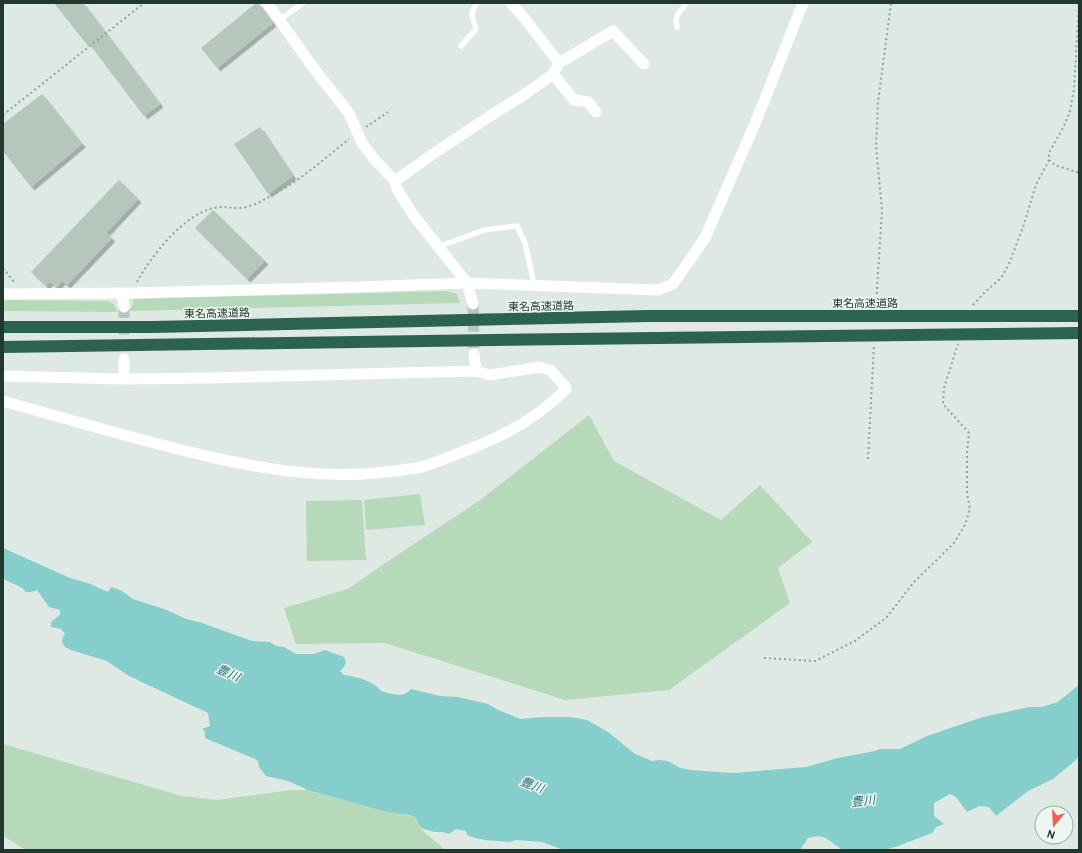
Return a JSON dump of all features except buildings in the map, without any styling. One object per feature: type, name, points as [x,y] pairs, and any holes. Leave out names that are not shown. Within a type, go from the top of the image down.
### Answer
[{"type":"highway","name":"東名高速道路","points":[[3,327],[153,327],[648,316],[1079,316]]},
{"type":"highway","points":[[3,347],[1079,333]]},
{"type":"street","points":[[267,3],[318,74],[349,113],[362,143],[375,160],[395,181],[397,189],[414,216],[466,283],[473,304]]},
{"type":"street","points":[[512,3],[559,63]]},
{"type":"street","points":[[3,294],[127,293],[466,283],[658,290],[673,284],[705,238],[757,119],[803,3]]},
{"type":"street","points":[[395,181],[553,74],[559,63],[613,31],[644,64]]},
{"type":"street","points":[[553,74],[574,100],[588,102],[596,112]]},
{"type":"street","points":[[124,307],[127,293]]},
{"type":"street","points":[[474,354],[476,371]]},
{"type":"street","points":[[124,359],[124,379]]},
{"type":"street","points":[[3,376],[124,379],[476,371],[490,375],[539,367],[550,370],[566,389],[535,416],[493,440],[422,467],[352,475],[304,473],[252,466],[168,448],[3,401]]},
{"type":"lane","points":[[278,20],[303,3]]},
{"type":"lane","points":[[461,46],[476,30],[471,16],[477,3]]},
{"type":"lane","points":[[677,28],[675,19],[686,3]]},
{"type":"lane","points":[[438,248],[484,230],[517,226],[525,243],[533,285]]},
{"type":"path","points":[[3,115],[144,3]]},
{"type":"path","points":[[876,304],[882,211],[876,146],[878,102],[891,3]]},
{"type":"path","points":[[970,309],[984,293],[1001,278],[1009,264],[1023,227],[1036,185],[1049,160],[1049,153],[1064,126],[1070,111],[1074,89],[1079,3]]},
{"type":"path","points":[[127,293],[134,287],[145,267],[175,231],[200,214],[212,208],[240,208],[267,198],[299,178],[388,112]]},
{"type":"path","points":[[1049,160],[1055,165],[1079,173]]},
{"type":"path","points":[[3,268],[20,289],[20,294]]},
{"type":"path","points":[[764,658],[815,661],[855,641],[886,618],[914,582],[954,543],[965,525],[970,509],[967,494],[967,452],[969,433],[943,404],[944,388],[960,337]]},
{"type":"path","points":[[868,459],[874,343]]},
{"type":"green space","points":[[446,291],[457,294],[460,303],[130,311],[134,299]]},
{"type":"green space","points":[[3,300],[107,301],[114,304],[117,312],[3,311]]},
{"type":"green space","points":[[589,415],[614,461],[721,520],[760,485],[812,542],[778,568],[790,603],[669,690],[565,700],[385,643],[296,644],[284,608],[348,589],[479,501]]},
{"type":"green space","points":[[420,494],[425,525],[366,530],[364,500]]},
{"type":"green space","points":[[362,500],[366,560],[307,561],[306,501]]},
{"type":"green space","points":[[3,744],[182,796],[217,800],[292,790],[308,790],[383,811],[415,817],[421,829],[445,850],[26,850],[3,836]]},
{"type":"water","name":"豊川","points":[[3,548],[70,578],[88,583],[108,592],[111,587],[122,591],[133,599],[167,610],[186,619],[199,622],[252,641],[270,642],[276,646],[284,647],[296,654],[314,654],[325,650],[344,657],[346,662],[340,671],[344,675],[359,678],[374,684],[381,691],[401,695],[411,689],[440,696],[458,697],[488,704],[498,710],[521,719],[570,717],[587,720],[608,732],[635,754],[652,761],[668,761],[680,768],[690,770],[733,773],[806,767],[880,749],[900,749],[927,736],[983,717],[1029,707],[1042,707],[1058,702],[1079,685],[1079,755],[1076,760],[1053,779],[1028,791],[996,816],[989,807],[979,806],[967,812],[956,797],[950,794],[934,803],[934,816],[944,824],[936,827],[932,833],[884,850],[841,850],[826,838],[819,837],[808,838],[800,850],[566,850],[542,842],[485,840],[468,836],[466,831],[456,829],[449,834],[434,832],[421,828],[415,817],[409,815],[383,811],[308,790],[288,781],[266,776],[259,767],[258,761],[255,759],[205,738],[205,732],[202,729],[210,726],[208,713],[129,676],[107,661],[65,647],[62,642],[65,634],[61,629],[51,627],[51,622],[60,615],[60,610],[49,607],[37,590],[26,592],[21,587],[3,578]]},
{"type":"tunnel","points":[[473,304],[474,354]]},
{"type":"tunnel","points":[[124,307],[124,359]]}]
